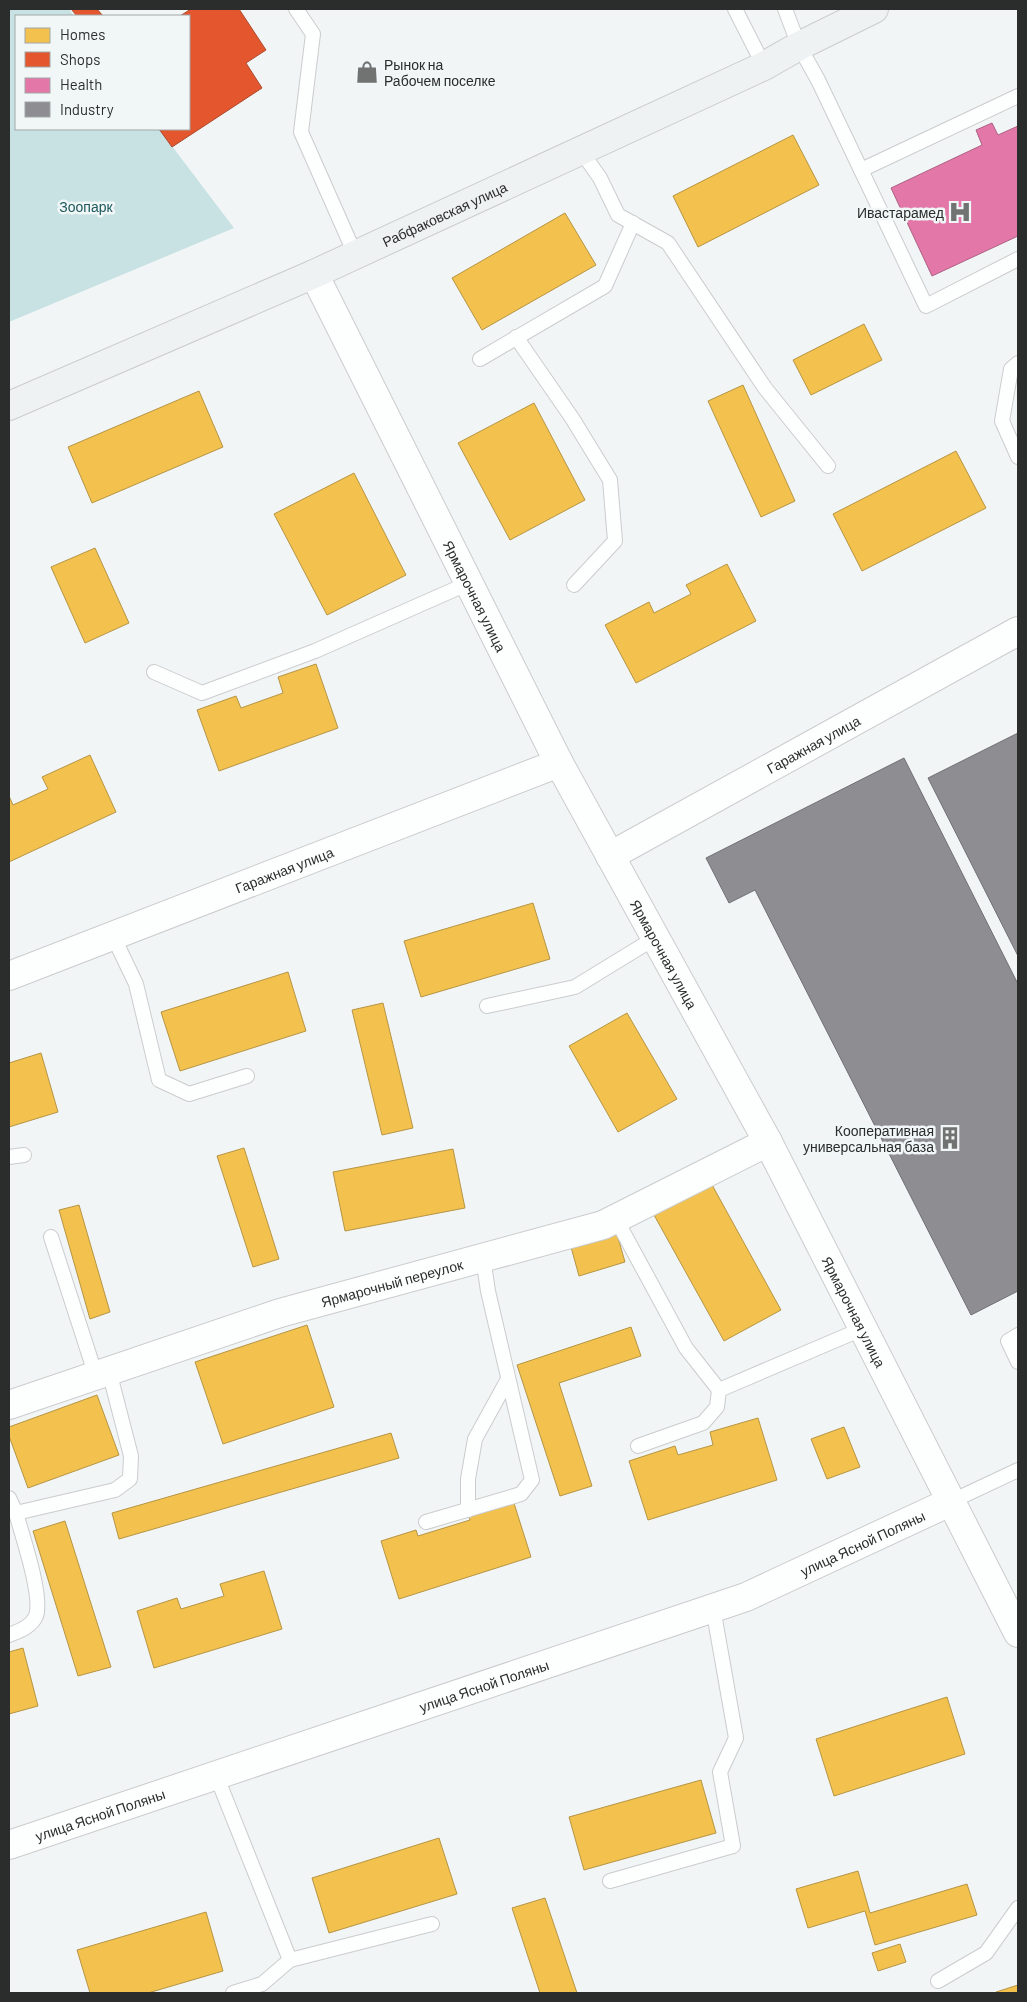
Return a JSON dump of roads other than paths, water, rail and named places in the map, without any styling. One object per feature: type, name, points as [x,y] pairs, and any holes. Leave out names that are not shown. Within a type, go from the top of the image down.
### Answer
[{"type":"main road","name":"Рабфаковская улица","points":[[9,406],[314,274],[764,66],[799,46],[874,9]]},
{"type":"street","name":"Ярмарочная улица","points":[[314,274],[559,763],[768,1142],[1018,1633]]},
{"type":"street","name":"Гаражная улица","points":[[610,856],[1018,631]]},
{"type":"street","name":"Гаражная улица","points":[[9,976],[559,763]]},
{"type":"street","name":"Ярмарочный переулок","points":[[9,1406],[280,1314],[603,1225],[768,1142]]},
{"type":"street","name":"улица Ясной Поляны","points":[[9,1845],[746,1597],[950,1502]]},
{"type":"lane","points":[[296,9],[313,34],[301,132],[355,254]]},
{"type":"lane","points":[[735,9],[764,66]]},
{"type":"lane","points":[[785,9],[799,46],[926,306],[1018,259]]},
{"type":"lane","points":[[861,170],[1018,96]]},
{"type":"lane","points":[[581,151],[600,178],[618,215],[668,243],[765,388],[828,466]]},
{"type":"lane","points":[[480,359],[605,286],[633,223]]},
{"type":"lane","points":[[516,337],[572,418],[610,480],[616,541],[574,585]]},
{"type":"lane","points":[[1018,363],[1011,369],[1002,421],[1018,457]]},
{"type":"lane","points":[[154,672],[202,693],[315,651],[469,583]]},
{"type":"lane","points":[[113,936],[136,984],[159,1080],[189,1094],[247,1076]]},
{"type":"lane","points":[[486,1006],[575,987],[655,938]]},
{"type":"lane","points":[[9,1157],[24,1155]]},
{"type":"lane","points":[[616,1219],[686,1348],[718,1390],[717,1407],[703,1423],[638,1446]]},
{"type":"lane","points":[[16,1513],[115,1490],[130,1479],[131,1456],[103,1374],[51,1237]]},
{"type":"lane","points":[[426,1522],[521,1494],[532,1480],[508,1379],[483,1258]]},
{"type":"lane","points":[[718,1390],[862,1329]]},
{"type":"lane","points":[[1018,1335],[1008,1341],[1018,1362]]},
{"type":"lane","points":[[468,1510],[468,1479],[475,1439],[508,1379]]},
{"type":"lane","points":[[950,1502],[1018,1470]]},
{"type":"lane","points":[[9,1498],[16,1513],[37,1599],[36,1616],[26,1629],[9,1635]]},
{"type":"lane","points":[[610,1881],[733,1846],[720,1772],[736,1738],[713,1608]]},
{"type":"lane","points":[[216,1775],[290,1960]]},
{"type":"lane","points":[[938,1981],[986,1953],[1018,1908]]},
{"type":"lane","points":[[233,1993],[262,1984],[290,1960],[432,1924]]},
{"type":"place","name":"Рынок на Рабочем поселке","points":[[367,72]]},
{"type":"place","name":"Ивастарамед","points":[[960,212]]},
{"type":"place","name":"Кооперативная универсальная база","points":[[950,1138]]},
{"type":"park label","name":"Зоопарк","points":[[86,206]]}]
